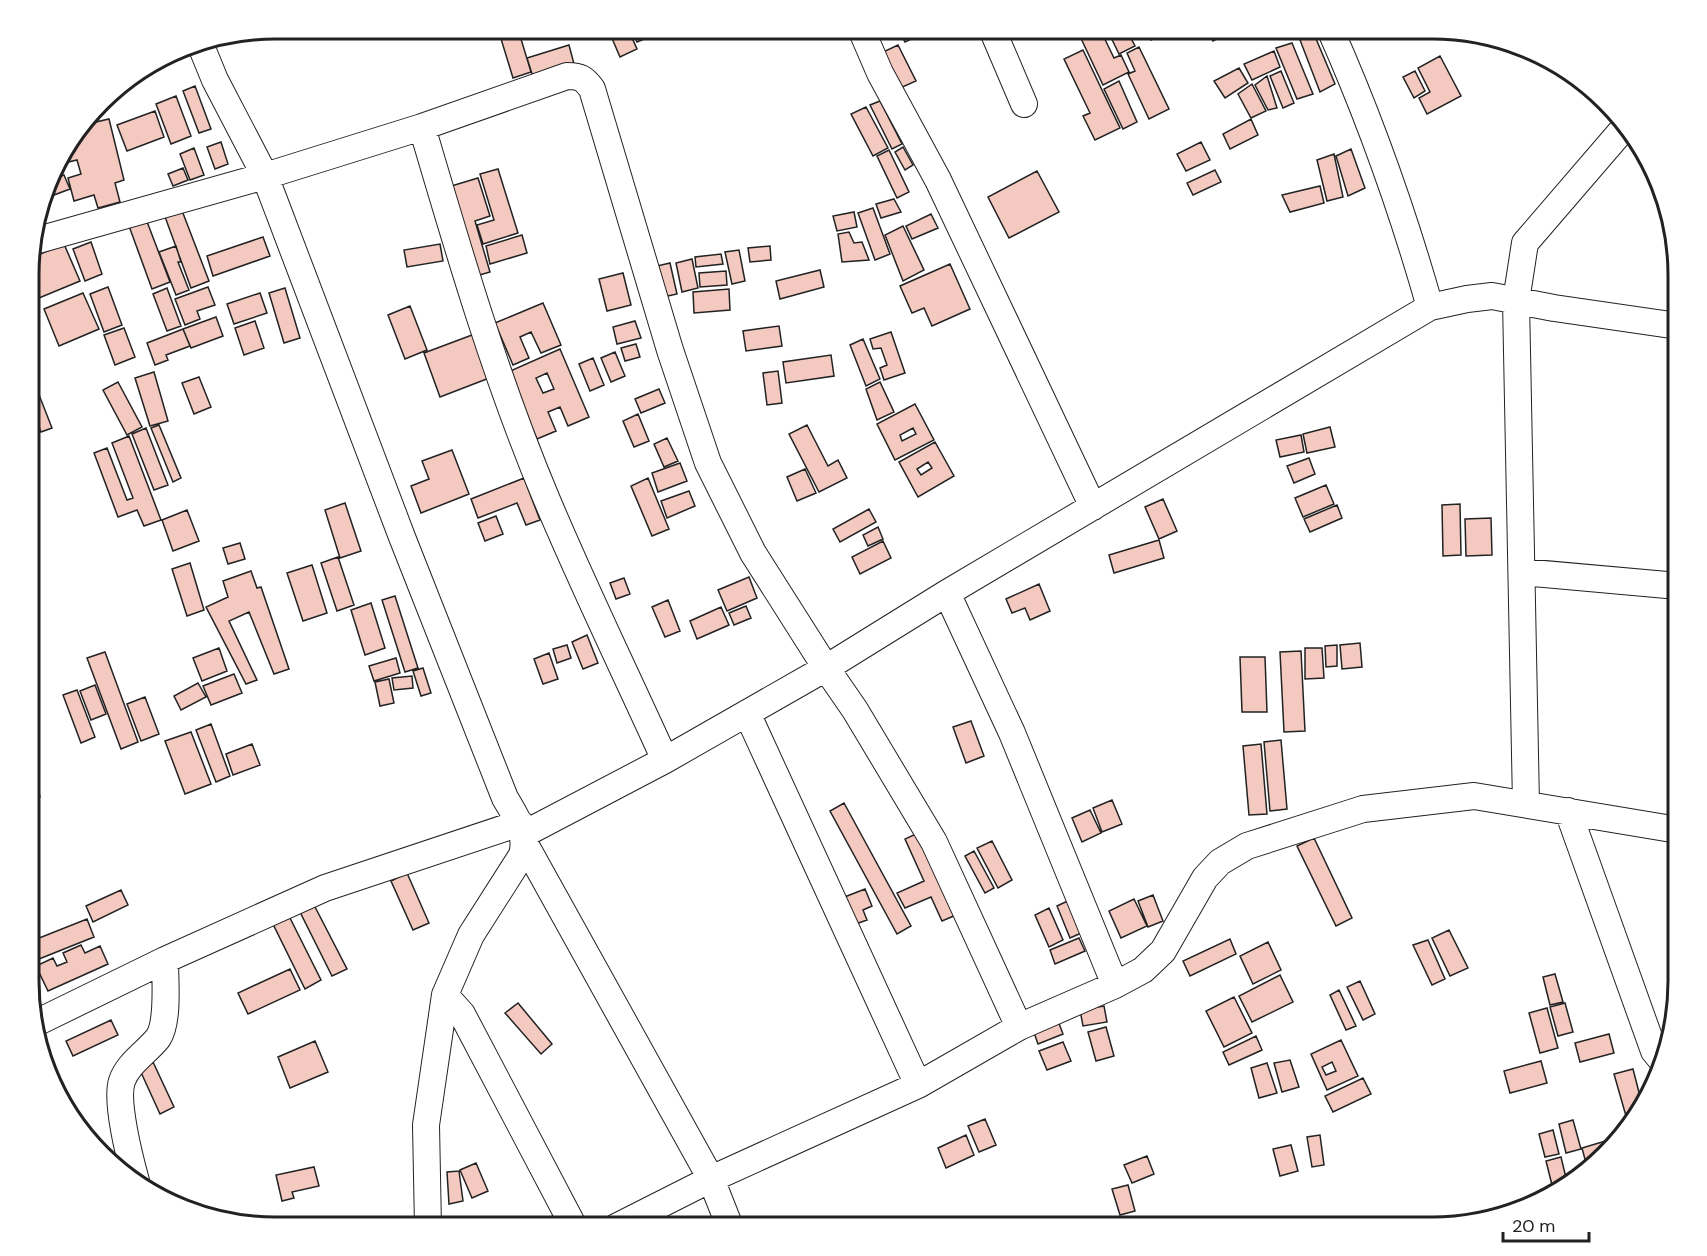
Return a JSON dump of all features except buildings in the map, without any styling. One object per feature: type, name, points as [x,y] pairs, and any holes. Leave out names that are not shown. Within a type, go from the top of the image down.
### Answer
[{"type":"street","points":[[865,39],[880,73],[938,180],[1093,507]]},
{"type":"street","points":[[996,39],[1024,104]]},
{"type":"street","points":[[1334,39],[1409,234],[1430,307]]},
{"type":"street","points":[[203,51],[215,81],[265,176],[402,537],[506,798],[523,834],[711,1179],[726,1217]]},
{"type":"street","points":[[42,239],[265,176],[422,127],[567,76],[578,76],[585,79],[592,89],[669,350],[708,464],[753,553],[855,710],[934,842],[1018,1027]]},
{"type":"street","points":[[422,127],[470,291],[506,395],[547,500],[665,760]]},
{"type":"street","points":[[1526,804],[1516,301],[1525,243],[1620,133]]},
{"type":"street","points":[[43,1020],[165,960],[325,888],[523,834],[665,760],[826,668],[947,593],[1430,307],[1492,296],[1554,308],[1668,325]]},
{"type":"street","points":[[1522,572],[1668,585]]},
{"type":"street","points":[[947,593],[1011,733],[1115,985]]},
{"type":"street","points":[[747,713],[918,1085]]},
{"type":"street","points":[[636,1217],[711,1179],[918,1085],[1018,1027],[1115,985],[1143,970],[1163,951],[1205,878],[1220,862],[1247,846],[1363,809],[1474,796],[1668,828]]},
{"type":"street","points":[[1568,811],[1656,1054]]},
{"type":"street","points":[[428,1217],[426,1125],[445,995],[471,934],[522,855],[523,834]]},
{"type":"street","points":[[133,1169],[120,1093],[122,1080],[132,1065],[159,1036],[164,1022],[165,960]]},
{"type":"street","points":[[445,995],[462,1014],[569,1217]]}]
